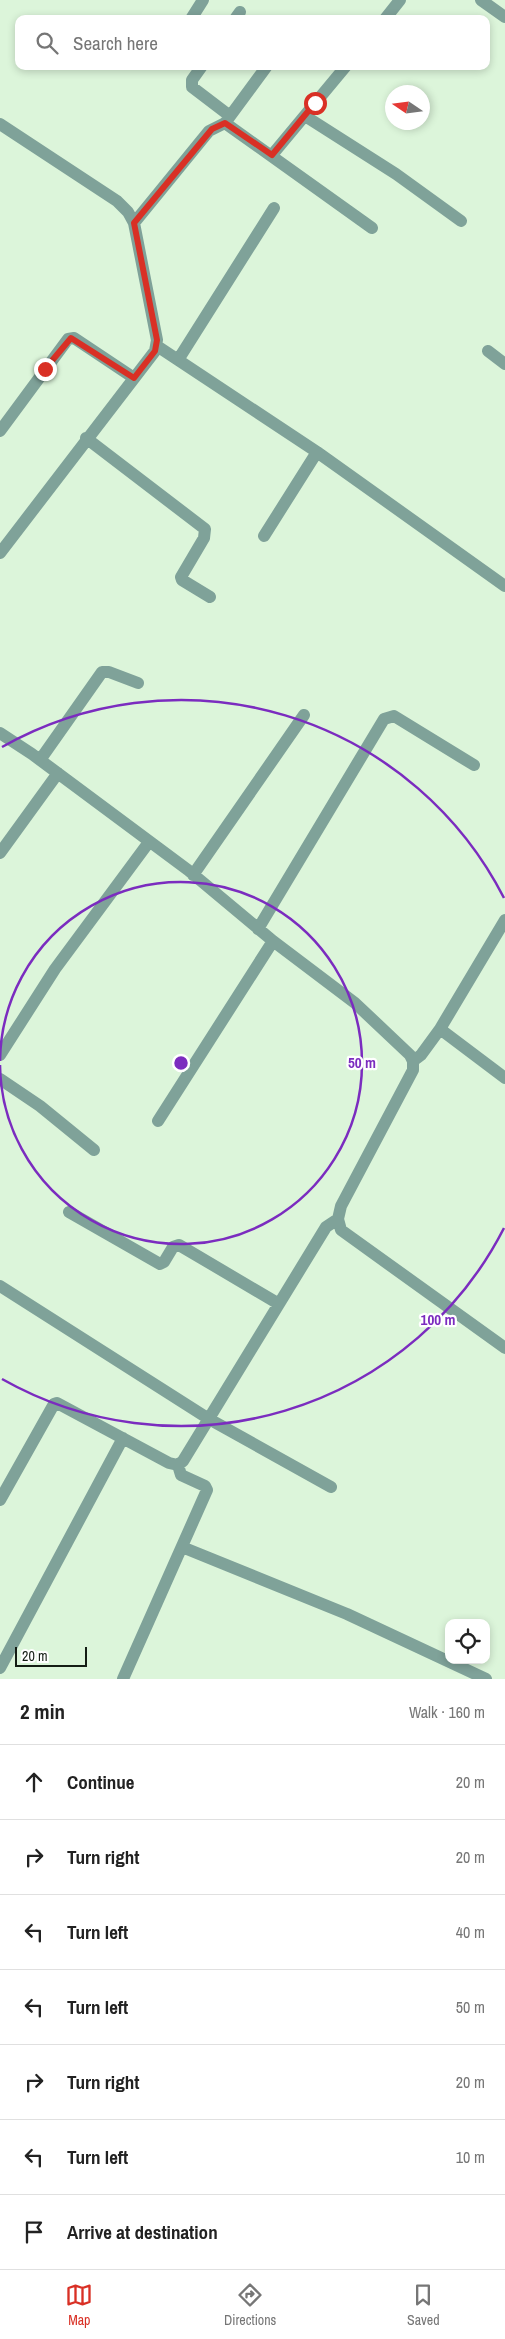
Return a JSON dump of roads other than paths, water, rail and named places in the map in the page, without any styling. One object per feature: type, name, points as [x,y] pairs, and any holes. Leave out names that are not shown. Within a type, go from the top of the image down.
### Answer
[{"type":"street","points":[[194,15],[203,0]]},
{"type":"street","points":[[388,15],[400,0]]},
{"type":"street","points":[[481,0],[505,17]]},
{"type":"street","points":[[199,70],[192,80],[192,87],[228,120],[272,155],[372,228]]},
{"type":"street","points":[[134,223],[209,131],[228,120],[265,70]]},
{"type":"street","points":[[272,155],[343,70]]},
{"type":"street","points":[[305,116],[396,174],[461,221]]},
{"type":"street","points":[[0,124],[117,201],[128,212],[134,223],[157,346],[317,452],[505,586]]},
{"type":"street","points":[[178,360],[274,208]]},
{"type":"street","points":[[0,431],[71,338],[134,378]]},
{"type":"street","points":[[0,553],[157,346]]},
{"type":"street","points":[[488,351],[505,364]]},
{"type":"street","points":[[86,438],[205,528],[204,538],[181,577],[182,580],[210,597]]},
{"type":"street","points":[[264,536],[317,452]]},
{"type":"street","points":[[40,760],[102,672],[109,672],[138,683]]},
{"type":"street","points":[[193,875],[304,715]]},
{"type":"street","points":[[258,929],[384,719],[394,716],[474,765]]},
{"type":"street","points":[[0,733],[40,760],[193,875],[273,941],[355,1003],[410,1055],[413,1062],[413,1070],[341,1206],[338,1219],[341,1230],[505,1348]]},
{"type":"street","points":[[0,853],[58,774]]},
{"type":"street","points":[[0,1055],[56,968],[149,842]]},
{"type":"street","points":[[413,1062],[440,1029],[505,920]]},
{"type":"street","points":[[158,1121],[273,941]]},
{"type":"street","points":[[440,1029],[505,1078]]},
{"type":"street","points":[[0,1079],[40,1106],[94,1150]]},
{"type":"street","points":[[69,1212],[156,1262],[164,1262],[172,1247],[179,1245],[279,1304]]},
{"type":"street","points":[[0,1500],[54,1404],[57,1403],[169,1463],[178,1465],[183,1462],[326,1226],[338,1219]]},
{"type":"street","points":[[0,1286],[209,1418],[331,1487]]},
{"type":"street","points":[[0,1668],[123,1438]]},
{"type":"street","points":[[123,1679],[207,1490],[205,1486],[181,1475],[178,1465]]},
{"type":"street","points":[[182,1547],[347,1614],[486,1679]]}]
